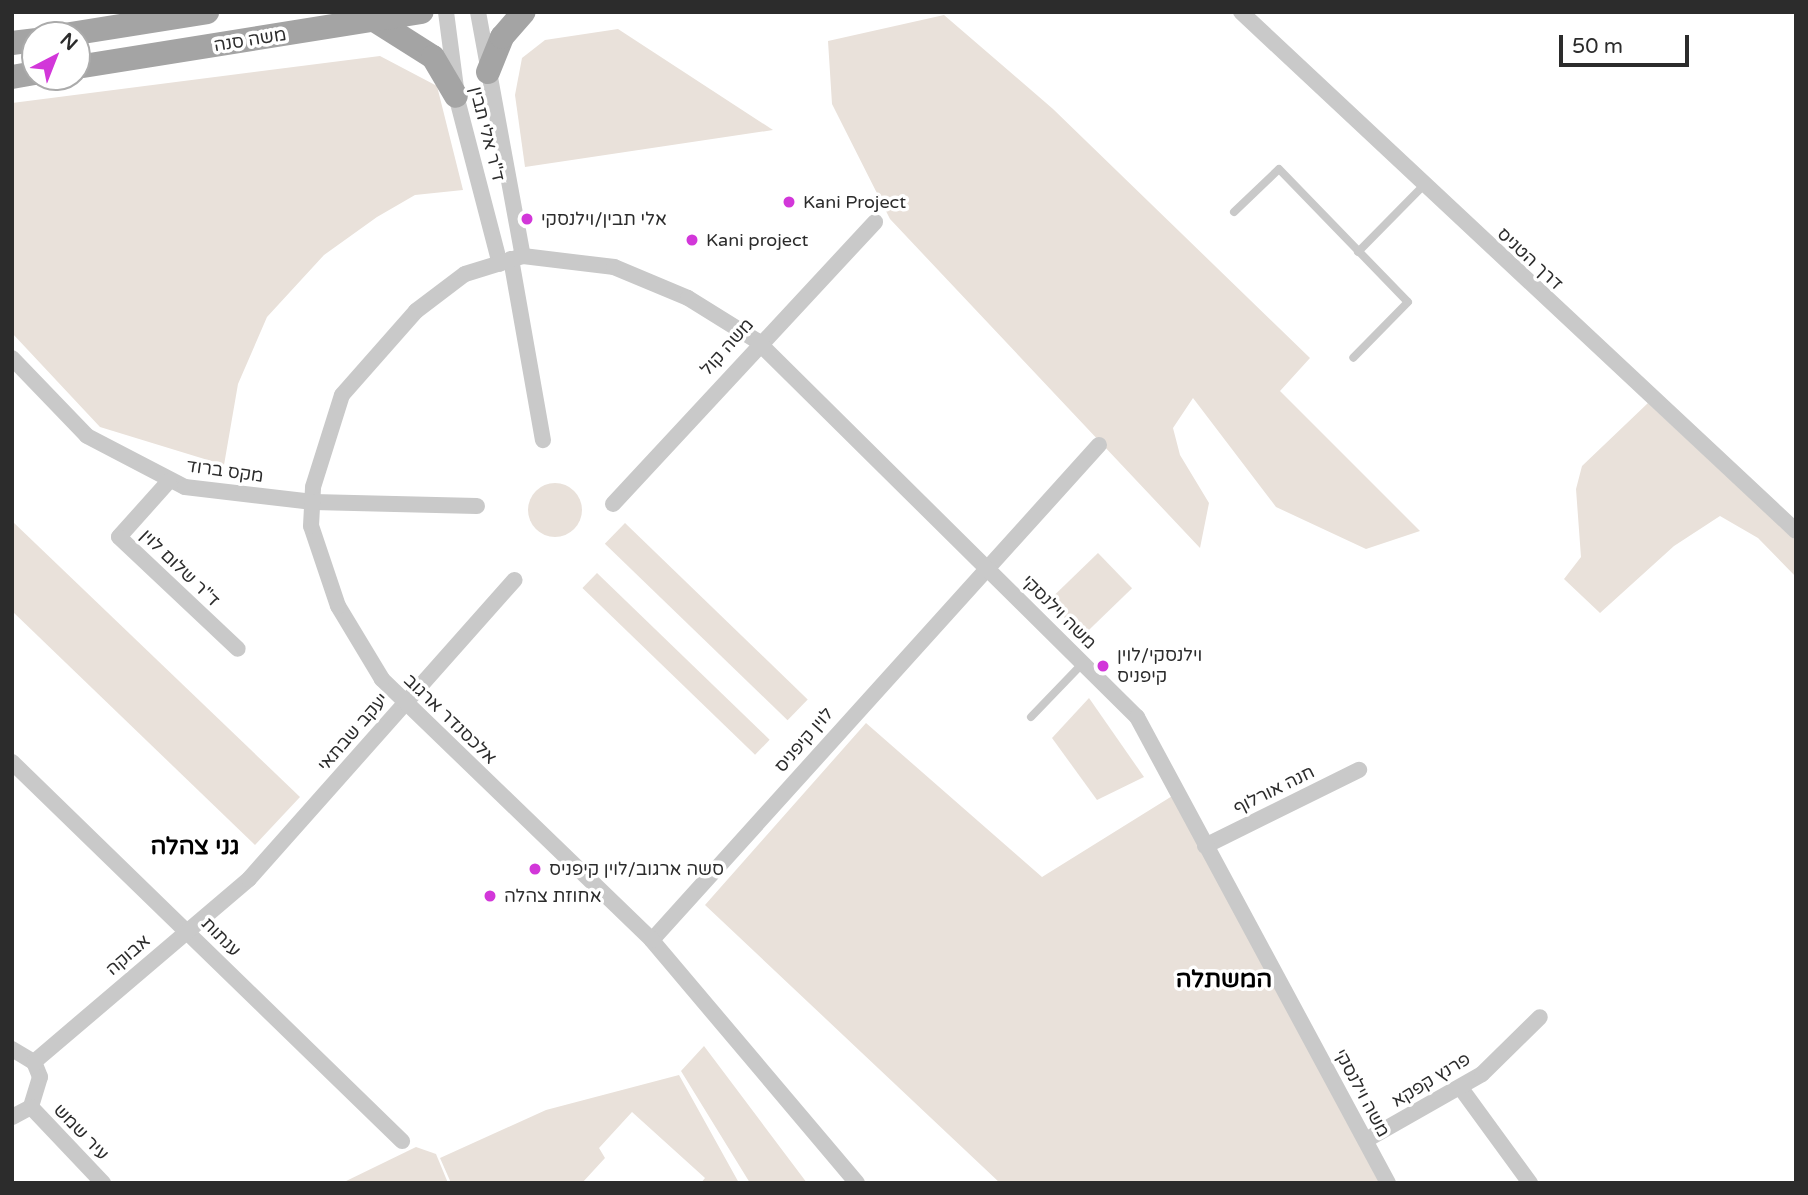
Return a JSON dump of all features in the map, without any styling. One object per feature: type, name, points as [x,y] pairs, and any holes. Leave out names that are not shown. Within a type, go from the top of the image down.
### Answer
[{"type":"main road","name":"משה סנה","points":[[91,31],[207,12]]},
{"type":"main road","name":"משה סנה","points":[[91,64],[422,12]]},
{"type":"main road","points":[[488,72],[502,37],[524,12]]},
{"type":"main road","points":[[376,21],[433,57],[456,96]]},
{"type":"street","name":"ד\"ר אלי תבין","points":[[446,12],[456,96],[511,260]]},
{"type":"street","name":"ד\"ר אלי תבין","points":[[478,12],[511,260],[543,440]]},
{"type":"street","name":"דרך הטניס","points":[[1241,12],[1423,186],[1796,531]]},
{"type":"street","name":"משה קול","points":[[613,503],[758,341],[875,222]]},
{"type":"street","name":"משה וילנסקי","points":[[511,260],[614,267],[688,298],[758,341],[1137,717],[1388,1183]]},
{"type":"street","name":"אלכסנדר ארגוב","points":[[511,260],[466,274],[416,311],[342,395],[313,502],[311,526],[338,606],[382,679],[652,940],[856,1183]]},
{"type":"street","name":"מקס ברוד","points":[[12,358],[87,436],[169,481],[313,502],[477,506]]},
{"type":"street","name":"לוין קיפניס","points":[[652,940],[984,565],[1099,444]]},
{"type":"street","name":"ד\"ר שלום לוין","points":[[169,481],[119,537],[238,649]]},
{"type":"street","name":"יעקב שבתאי","points":[[249,879],[514,580]]},
{"type":"street","name":"ענתות","points":[[12,762],[402,1141]]},
{"type":"street","name":"חנה אורלוף","points":[[1205,846],[1359,770]]},
{"type":"street","name":"אבוקה","points":[[34,1062],[249,879]]},
{"type":"street","name":"פרנץ קפקא","points":[[1366,1140],[1460,1087],[1540,1017]]},
{"type":"street","points":[[12,1049],[34,1062],[40,1077],[31,1107],[12,1117]]},
{"type":"street","points":[[1460,1087],[1530,1183]]},
{"type":"street","name":"עיר שמש","points":[[31,1107],[103,1183]]},
{"type":"lane","points":[[1234,212],[1279,169],[1408,302],[1353,358]]},
{"type":"lane","points":[[1358,252],[1423,186]]},
{"type":"lane","points":[[1031,717],[1083,663]]},
{"type":"shaded area","points":[[944,15],[1053,109],[1310,358],[1280,391],[1420,531],[1366,549],[1276,507],[1193,398],[1173,428],[1180,455],[1209,503],[1200,548],[890,219],[832,104],[828,41]]},
{"type":"shaded area","points":[[618,29],[773,130],[525,167],[515,95],[522,58],[545,40]]},
{"type":"shaded area","points":[[380,56],[437,86],[463,190],[415,195],[377,217],[324,255],[267,317],[238,384],[224,465],[100,427],[12,333],[12,103]]},
{"type":"shaded area","points":[[1648,403],[1796,541],[1796,577],[1758,538],[1720,516],[1674,546],[1600,613],[1564,579],[1581,557],[1576,489],[1582,466]]},
{"type":"shaded area","points":[[555,483],[574,491],[582,510],[574,529],[555,537],[536,529],[528,510],[536,491]]},
{"type":"shaded area","points":[[12,521],[300,797],[255,845],[12,611]]},
{"type":"shaded area","points":[[625,523],[808,699],[788,720],[605,544]]},
{"type":"shaded area","points":[[1098,553],[1132,588],[1082,636],[1048,601]]},
{"type":"shaded area","points":[[597,573],[770,740],[755,755],[582,588]]},
{"type":"shaded area","points":[[1089,698],[1144,777],[1097,800],[1052,738]]},
{"type":"shaded area","points":[[866,723],[1042,877],[1177,793],[1382,1183],[1000,1183],[705,905]]},
{"type":"shaded area","points":[[704,1046],[807,1183],[750,1183],[681,1071]]},
{"type":"shaded area","points":[[679,1075],[739,1183],[701,1183],[705,1178],[632,1112],[599,1148],[605,1158],[582,1183],[451,1183],[440,1158],[546,1110]]},
{"type":"shaded area","points":[[416,1147],[436,1154],[448,1183],[342,1183]]},
{"type":"place","name":"Kani Project","points":[[789,202]]},
{"type":"place","name":"אלי תבין/וילנסקי","points":[[527,219]]},
{"type":"place","name":"Kani project","points":[[692,240]]},
{"type":"place","name":"וילנסקי/לוין קיפניס","points":[[1103,666]]},
{"type":"place","name":"סשה ארגוב/לוין קיפניס","points":[[535,869]]},
{"type":"place","name":"אחוזת צהלה","points":[[490,896]]},
{"type":"district","name":"גני צהלה","points":[[195,847]]},
{"type":"district","name":"המשתלה","points":[[1224,980]]}]
